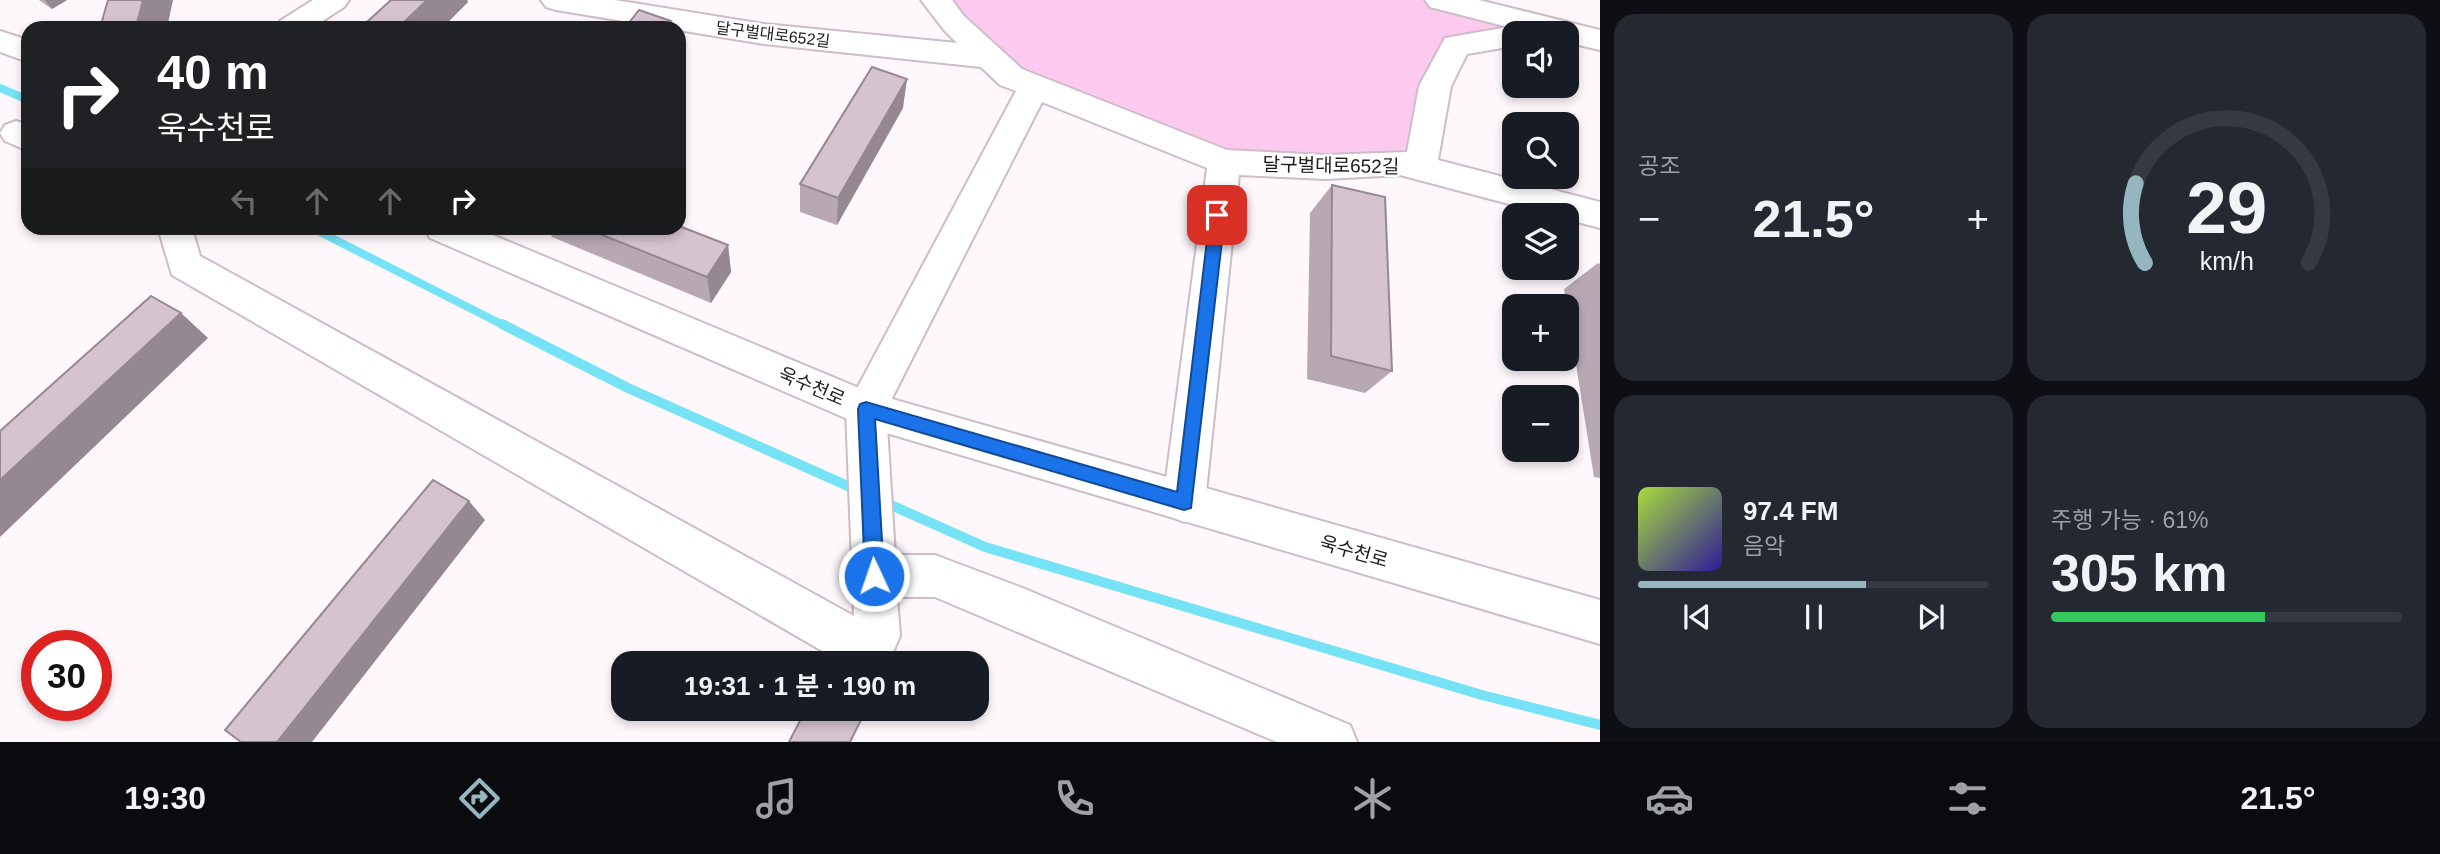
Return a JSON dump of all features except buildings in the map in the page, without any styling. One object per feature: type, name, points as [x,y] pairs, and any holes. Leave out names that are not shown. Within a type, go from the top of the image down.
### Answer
[{"type":"street","points":[[302,21],[334,0]]},
{"type":"street","name":"달구벌대로652길","points":[[556,0],[648,7],[764,34],[990,57]]},
{"type":"street","name":"달구벌대로652길","points":[[936,0],[954,23],[1011,77],[1224,162],[1326,167],[1399,163],[1600,215]]},
{"type":"street","points":[[1440,0],[1510,21]]},
{"type":"street","points":[[1579,37],[1600,40]]},
{"type":"street","points":[[1420,169],[1434,86],[1456,45],[1502,38]]},
{"type":"street","points":[[0,41],[21,49]]},
{"type":"street","points":[[180,246],[847,640],[877,636],[866,409],[1034,86]]},
{"type":"street","points":[[1184,502],[1224,162]]},
{"type":"street","name":"욱수천로","points":[[458,235],[866,409],[1600,622]]},
{"type":"street","points":[[874,576],[936,576],[1025,611],[1318,739]]},
{"type":"shaded area","points":[[936,0],[1435,0],[1522,21],[1502,21],[1502,33],[1456,45],[1422,160],[1224,162],[1011,77]]},
{"type":"waterway","points":[[0,88],[21,97]]},
{"type":"waterway","points":[[326,235],[505,326]]},
{"type":"waterway","points":[[502,324],[628,388],[859,491]]},
{"type":"waterway","points":[[882,501],[985,547],[1482,695],[1600,725]]},
{"type":"route","points":[[874,576],[866,409],[1184,502],[1217,215]]}]
